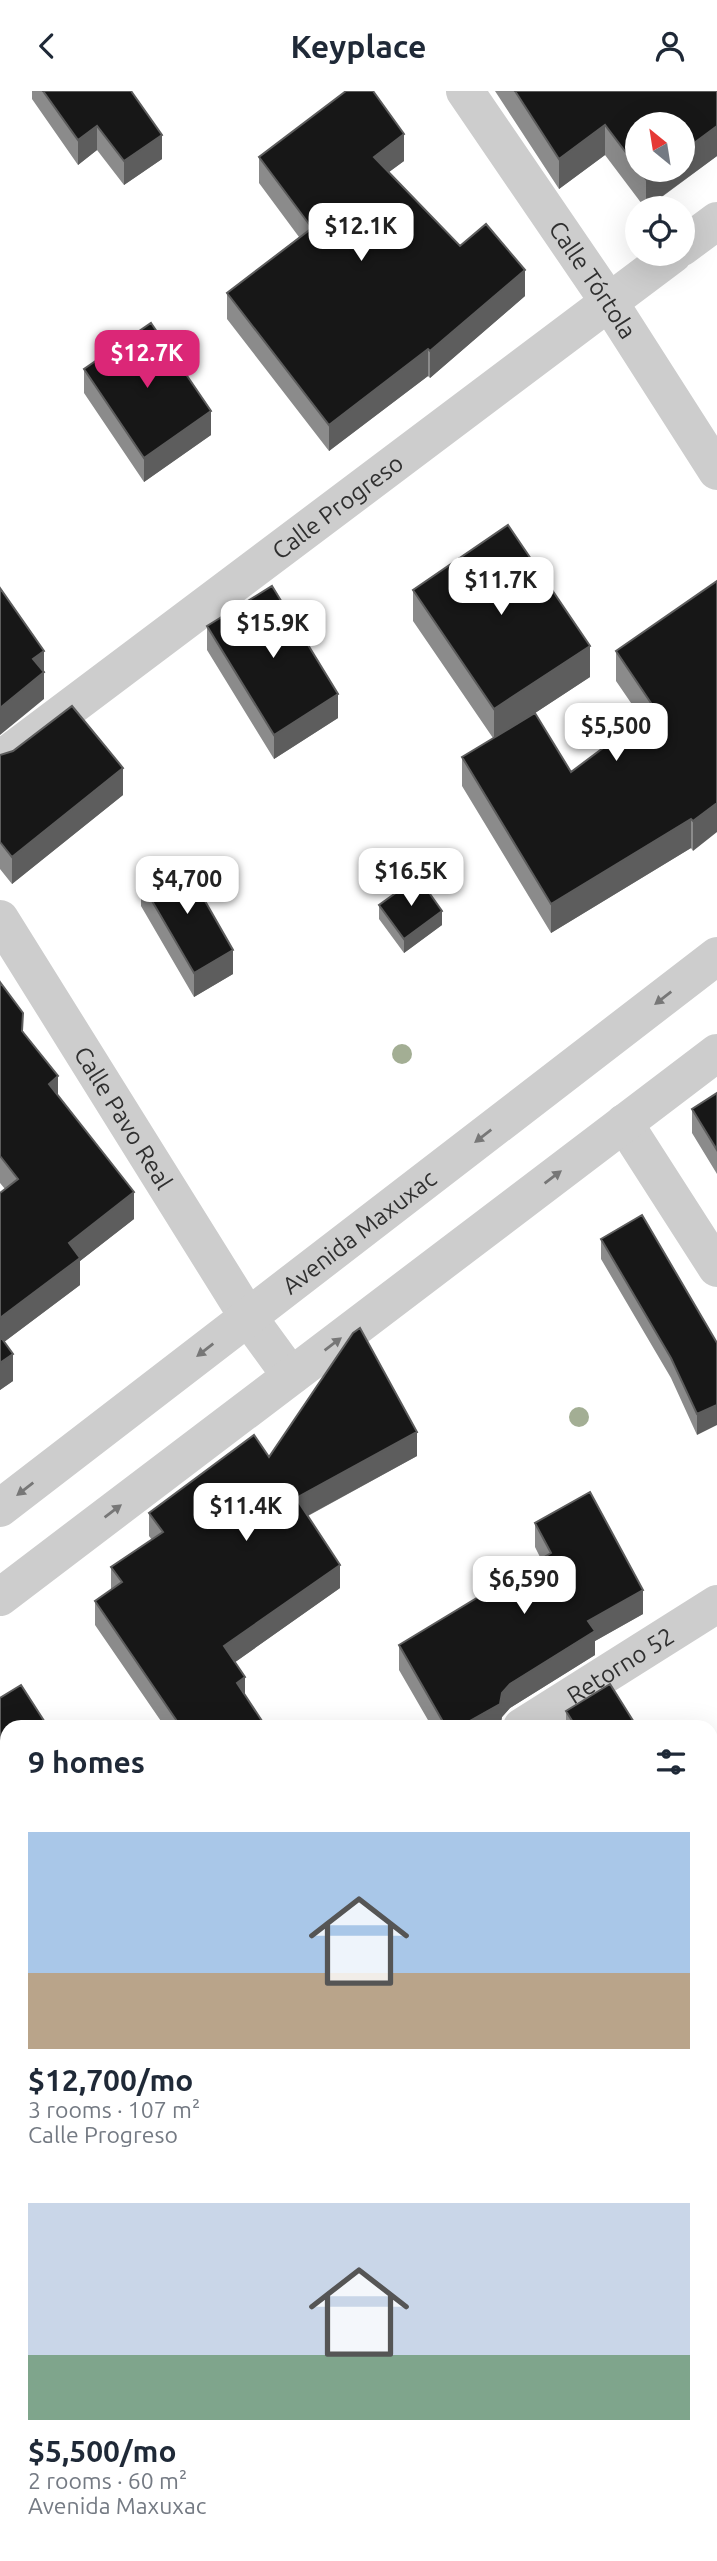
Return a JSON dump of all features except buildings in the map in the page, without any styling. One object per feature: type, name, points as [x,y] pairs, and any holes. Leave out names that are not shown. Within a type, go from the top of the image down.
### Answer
[{"type":"street","name":"Calle Tórtola","points":[[465,91],[609,302],[717,471]]},
{"type":"street","points":[[695,237],[717,221]]},
{"type":"street","name":"Calle Progreso","points":[[0,760],[657,266]]},
{"type":"street","name":"Calle Pavo Real","points":[[0,919],[248,1317],[291,1376]]},
{"type":"street","name":"Avenida Maxuxac","points":[[0,1508],[717,956]]},
{"type":"street","points":[[0,1597],[717,1053]]},
{"type":"street","points":[[624,1123],[717,1268]]},
{"type":"street","name":"Retorno 52","points":[[534,1720],[717,1604]]}]
